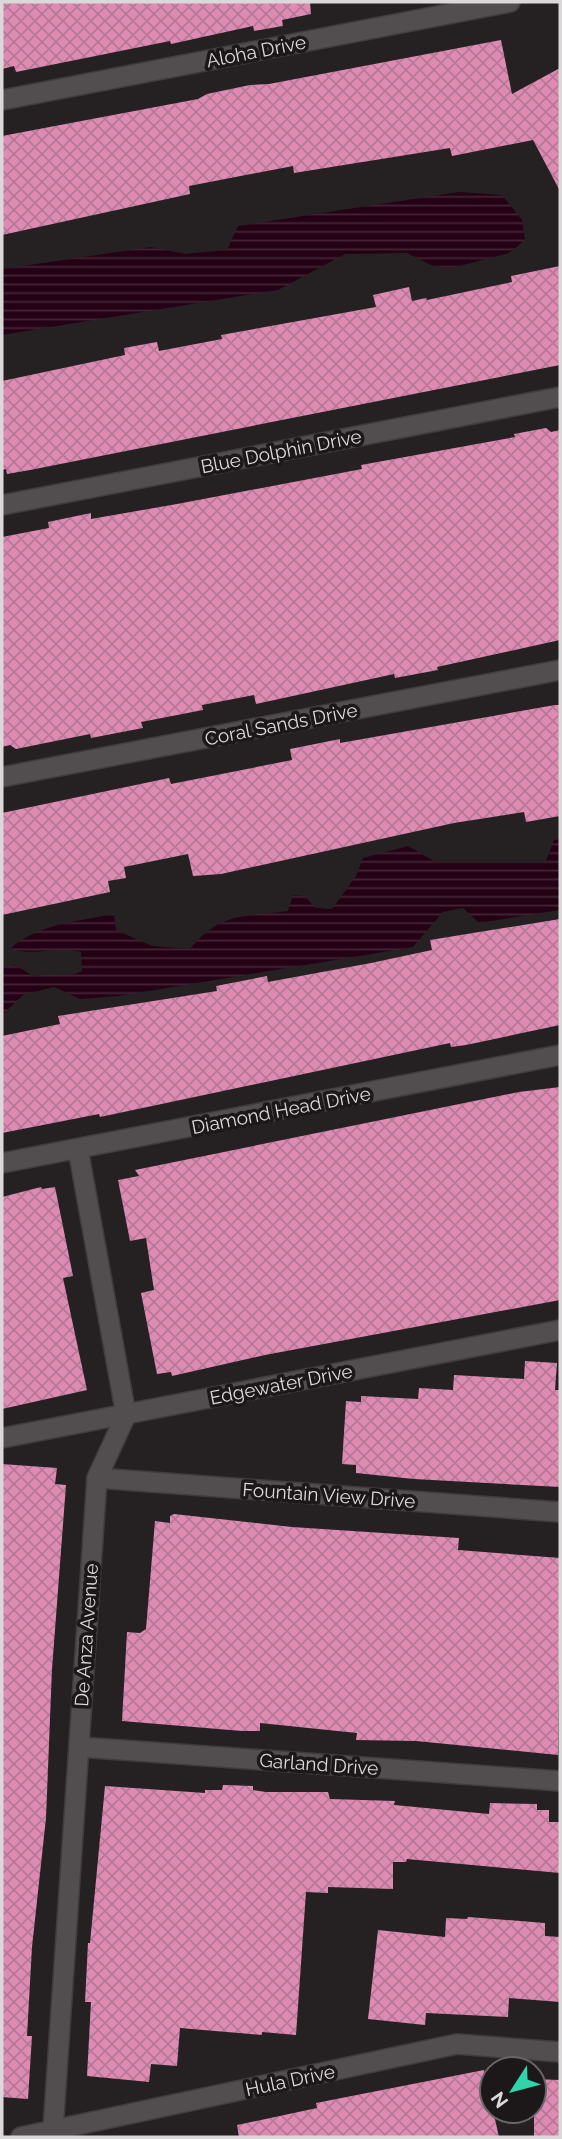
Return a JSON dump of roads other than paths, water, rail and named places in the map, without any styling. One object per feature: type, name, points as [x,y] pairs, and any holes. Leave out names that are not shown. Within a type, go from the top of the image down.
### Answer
[{"type":"lane","name":"Aloha Drive","points":[[2,100],[510,2]]},
{"type":"lane","name":"Blue Dolphin Drive","points":[[2,505],[560,397]]},
{"type":"lane","name":"Coral Sands Drive","points":[[2,778],[560,670]]},
{"type":"lane","name":"Diamond Head Drive","points":[[2,1163],[560,1055]]},
{"type":"lane","points":[[78,1149],[126,1415]]},
{"type":"lane","name":"Edgewater Drive","points":[[2,1438],[560,1330]]},
{"type":"lane","name":"De Anza Avenue","points":[[52,2130],[97,1478],[126,1415]]},
{"type":"lane","name":"Fountain View Drive","points":[[97,1478],[560,1512]]},
{"type":"lane","name":"Garland Drive","points":[[79,1747],[560,1781]]},
{"type":"lane","name":"Hula Drive","points":[[21,2137],[457,2044],[560,2052]]}]
